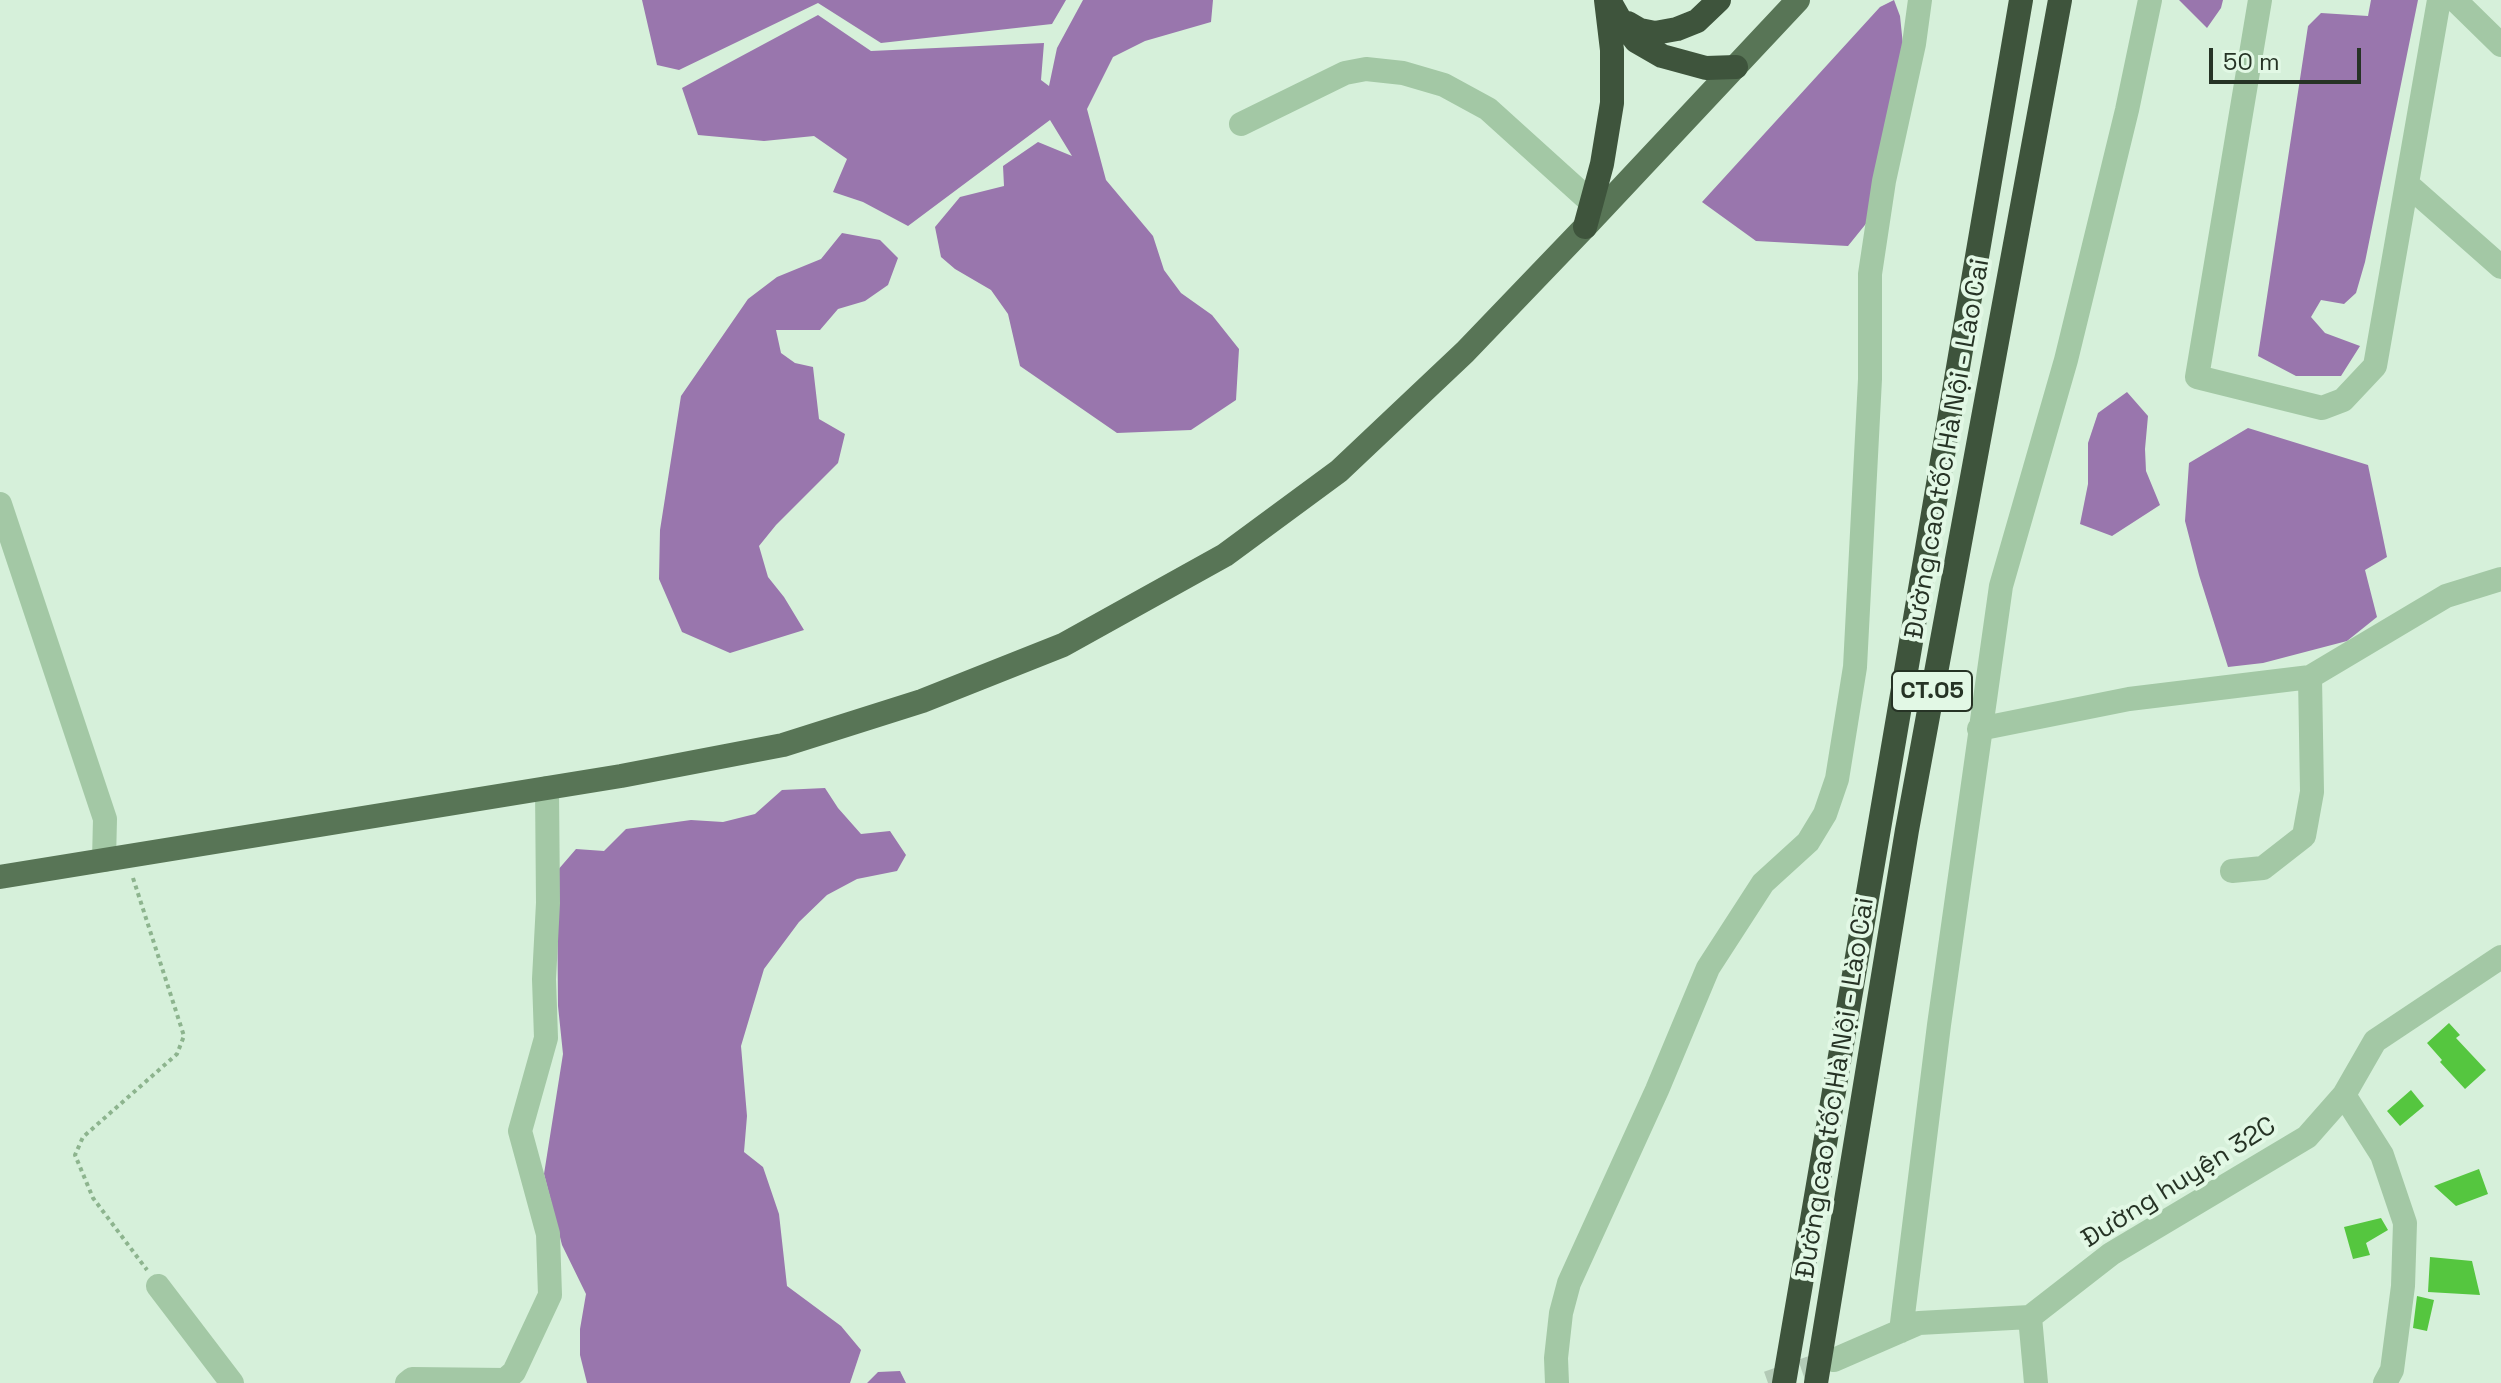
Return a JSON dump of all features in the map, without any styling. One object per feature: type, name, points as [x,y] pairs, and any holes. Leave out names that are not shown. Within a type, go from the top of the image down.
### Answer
[{"type":"highway","points":[[1611,6],[1640,30],[1655,33],[1697,21],[1719,0]]},
{"type":"highway","name":"Đường cao tốc Hà Nội - Lào Cai","points":[[1784,1383],[2021,0]]},
{"type":"highway","name":"Đường cao tốc Hà Nội - Lào Cai","points":[[1816,1383],[1907,830],[2060,0]]},
{"type":"highway","points":[[1611,6],[1636,41],[1662,56],[1706,68],[1736,67]]},
{"type":"highway","points":[[1585,227],[1602,164],[1612,103],[1611,6]]},
{"type":"main road","points":[[0,877],[547,788],[783,745],[922,701],[1063,645],[1225,555],[1339,471],[1465,352],[1798,0]]},
{"type":"street","points":[[1557,1383],[1556,1358],[1561,1313],[1569,1283],[1657,1090],[1708,968],[1763,883],[1808,842],[1825,814],[1837,779],[1855,667],[1870,379],[1870,274],[1884,181],[1914,44],[1920,0]]},
{"type":"street","points":[[1901,1331],[1939,1025],[2001,586],[2066,360],[2127,110],[2150,0]]},
{"type":"street","points":[[2260,0],[2197,377],[2322,408],[2343,400],[2375,366],[2439,0]]},
{"type":"street","points":[[2455,0],[2501,45]]},
{"type":"street","points":[[1241,124],[1345,73],[1366,69],[1403,73],[1444,85],[1488,109],[1592,203]]},
{"type":"street","points":[[2407,184],[2501,267]]},
{"type":"street","points":[[0,504],[105,819],[115,858]]},
{"type":"street","points":[[1979,729],[2129,699],[2310,677],[2446,596],[2501,579]]},
{"type":"street","points":[[2232,871],[2263,868],[2304,836],[2312,792],[2310,677]]},
{"type":"street","points":[[407,1383],[412,1379],[505,1380],[514,1372],[550,1295],[548,1234],[520,1131],[546,1038],[547,788]]},
{"type":"street","name":"Đường huyện 32C","points":[[2030,1317],[2111,1254],[2307,1137],[2344,1095],[2375,1041],[2501,957]]},
{"type":"street","points":[[2344,1095],[2382,1155],[2405,1223],[2403,1286],[2392,1370],[2385,1383]]},
{"type":"street","points":[[158,1286],[221,1380]]},
{"type":"street","points":[[1834,1360],[1919,1323],[2030,1317],[2036,1383]]},
{"type":"path","points":[[115,858],[184,1036],[177,1054],[83,1137],[75,1155],[93,1198],[158,1286]]},
{"type":"shaded area","points":[[642,0],[1066,0],[1052,24],[881,43],[818,3],[679,70],[657,65]]},
{"type":"shaded area","points":[[1083,0],[1213,0],[1211,22],[1145,41],[1113,57],[1087,109],[1106,180],[1153,236],[1164,270],[1181,293],[1212,315],[1239,349],[1236,400],[1191,430],[1117,433],[1020,366],[1008,314],[991,290],[941,257],[935,227],[960,197],[1004,186],[1003,166],[1038,142],[1072,156],[1050,120],[908,226],[863,202],[833,192],[847,159],[814,136],[764,141],[698,135],[682,88],[818,15],[871,51],[1044,43],[1041,80],[1049,86],[1057,48]]},
{"type":"shaded area","points":[[1894,0],[1900,16],[1903,45],[1873,215],[1848,246],[1756,241],[1702,202],[1880,7]]},
{"type":"shaded area","points":[[2179,0],[2223,0],[2207,28]]},
{"type":"shaded area","points":[[2371,0],[2418,0],[2356,293],[2344,304],[2321,300],[2311,317],[2325,333],[2360,346],[2341,376],[2296,376],[2258,356],[2308,26],[2321,13],[2368,16]]},
{"type":"shaded area","points":[[842,233],[880,240],[898,258],[888,285],[865,301],[838,309],[820,330],[776,330],[781,353],[795,363],[813,367],[819,419],[845,434],[838,463],[759,546],[768,577],[804,630],[730,653],[682,632],[659,579],[660,530],[681,396],[748,299],[777,277],[821,259]]},
{"type":"shaded area","points":[[2127,392],[2148,416],[2146,471],[2160,505],[2112,536],[2080,524],[2088,484],[2088,443],[2098,413]]},
{"type":"shaded area","points":[[2248,428],[2368,465],[2387,557],[2365,570],[2377,617],[2347,641],[2263,663],[2228,667],[2185,521],[2189,463]]},
{"type":"shaded area","points":[[825,788],[861,834],[890,831],[906,855],[897,871],[857,879],[827,895],[799,922],[764,969],[741,1046],[747,1116],[744,1152],[763,1167],[779,1214],[787,1286],[841,1326],[861,1350],[850,1383],[587,1383],[580,1355],[580,1329],[586,1294],[562,1245],[544,1174],[563,1054],[558,1006],[557,871],[576,849],[604,851],[626,829],[691,820],[723,822],[755,814],[782,790]]},
{"type":"shaded area","points":[[900,1371],[906,1383],[867,1383],[878,1372]]},
{"type":"building","points":[[2449,1023],[2460,1035],[2456,1038],[2486,1070],[2465,1089],[2427,1043]]},
{"type":"building","points":[[2411,1090],[2424,1106],[2400,1126],[2387,1111]]},
{"type":"building","points":[[2479,1169],[2488,1194],[2456,1206],[2434,1186]]},
{"type":"building","points":[[2381,1218],[2388,1230],[2366,1243],[2370,1255],[2353,1259],[2344,1227]]},
{"type":"building","points":[[2430,1257],[2472,1261],[2480,1295],[2428,1292]]},
{"type":"building","points":[[2417,1296],[2434,1300],[2427,1331],[2413,1328]]},
{"type":"tunnel","points":[[1768,1383],[1834,1360]]}]
